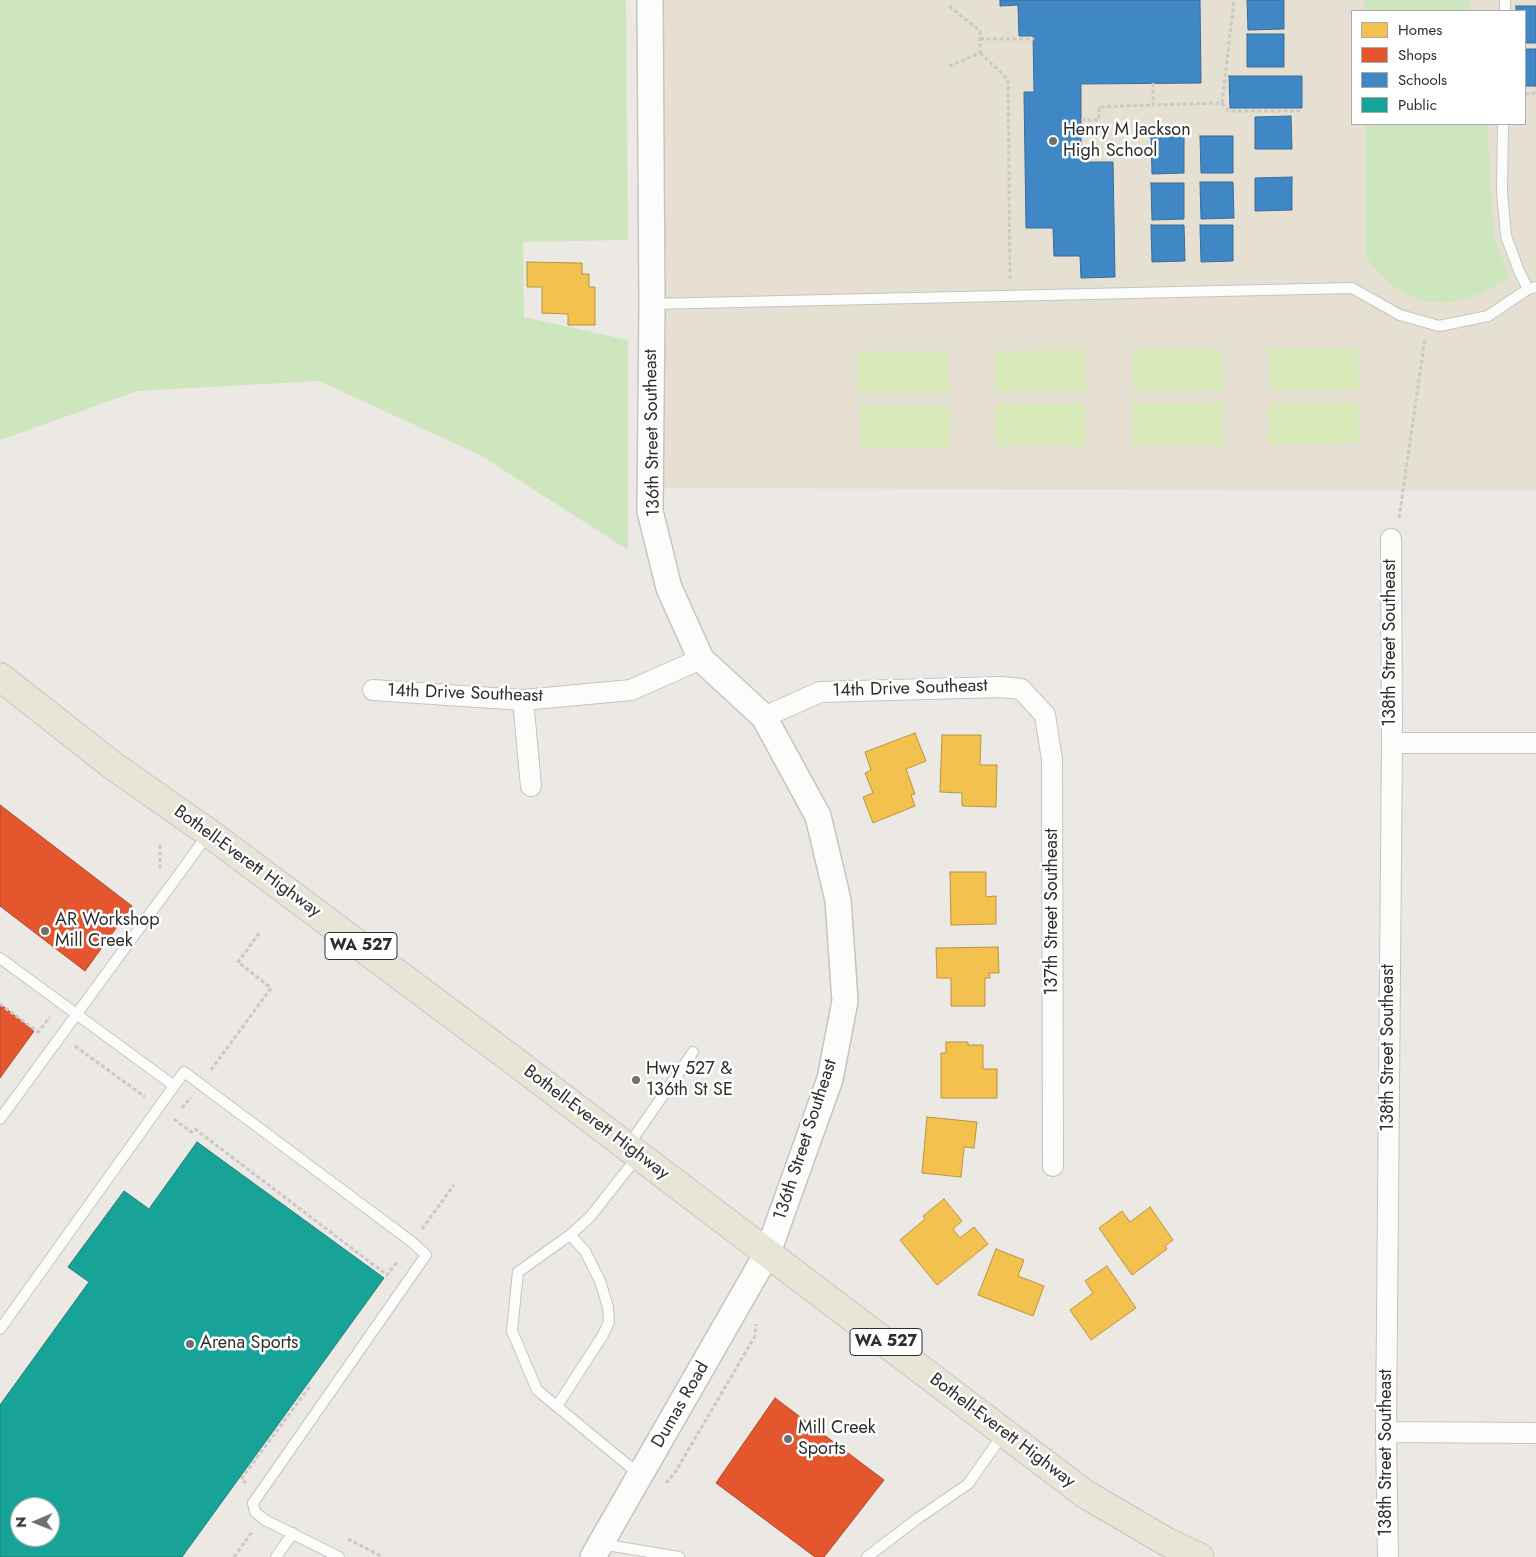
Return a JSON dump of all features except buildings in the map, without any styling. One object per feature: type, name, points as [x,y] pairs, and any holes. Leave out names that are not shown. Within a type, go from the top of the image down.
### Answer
[{"type":"main road","name":"Bothell-Everett Highway","points":[[0,677],[112,765],[209,833],[505,1054],[1085,1494],[1167,1542],[1199,1557]]},
{"type":"street","name":"136th Street Southeast","points":[[650,0],[652,304],[650,510],[669,588],[702,659],[764,717],[818,816],[838,900],[845,1001],[830,1079],[768,1252]]},
{"type":"street","name":"138th Street Southeast","points":[[1388,1557],[1386,1432],[1392,743],[1391,539]]},
{"type":"street","name":"14th Drive Southeast","points":[[373,690],[524,700],[631,690],[702,659]]},
{"type":"street","name":"14th Drive Southeast","points":[[764,717],[820,692],[1001,687]]},
{"type":"street","name":"137th Street Southeast","points":[[1001,687],[1021,689],[1044,716],[1052,760],[1053,1166]]},
{"type":"street","points":[[524,700],[531,786]]},
{"type":"street","points":[[1392,743],[1536,743]]},
{"type":"street","name":"Dumas Road","points":[[597,1550],[768,1252]]},
{"type":"street","points":[[1386,1432],[1536,1434]]},
{"type":"lane","points":[[652,304],[1352,288],[1400,315],[1439,326],[1488,316],[1532,288],[1519,271],[1506,236],[1502,192],[1503,125]]},
{"type":"lane","points":[[0,1119],[209,833]]},
{"type":"lane","points":[[0,958],[173,1086]]},
{"type":"lane","points":[[640,1476],[537,1390],[512,1331],[518,1272],[570,1235],[590,1216],[633,1151],[693,1052]]},
{"type":"lane","points":[[0,1329],[184,1072],[412,1242],[426,1255],[253,1504],[255,1512],[265,1520],[339,1557]]},
{"type":"lane","points":[[557,1406],[603,1335],[609,1322],[608,1307],[600,1281],[585,1251],[570,1235]]},
{"type":"lane","points":[[868,1557],[917,1519],[968,1484],[1004,1432]]},
{"type":"lane","points":[[276,1557],[293,1533]]},
{"type":"lane","points":[[597,1550],[679,1557]]},
{"type":"path","points":[[1222,104],[1234,0]]},
{"type":"path","points":[[949,6],[980,31],[980,53],[1008,79],[1010,280]]},
{"type":"path","points":[[980,39],[1034,39]]},
{"type":"path","points":[[949,66],[980,53]]},
{"type":"path","points":[[1153,83],[1153,105]]},
{"type":"path","points":[[1081,120],[1099,120],[1099,107],[1222,104],[1229,111],[1300,111]]},
{"type":"path","points":[[1391,539],[1397,528],[1428,322]]},
{"type":"path","points":[[160,845],[160,875]]},
{"type":"path","points":[[174,1119],[271,988],[238,962],[260,932]]},
{"type":"path","points":[[0,1004],[38,1032],[61,1003]]},
{"type":"path","points":[[60,1035],[191,1132],[195,1128],[388,1275],[454,1185]]},
{"type":"shaded area","points":[[650,0],[1536,0],[1536,491],[650,488]]},
{"type":"green space","points":[[0,0],[626,0],[628,240],[523,242],[524,317],[628,340],[628,550],[480,455],[319,381],[138,391],[0,440]]},
{"type":"green space","points":[[1364,0],[1469,0],[1469,10],[1364,10]]},
{"type":"green space","points":[[1365,125],[1487,125],[1494,237],[1510,278],[1479,294],[1457,301],[1441,303],[1424,301],[1404,293],[1389,283],[1366,257]]},
{"type":"green space","points":[[1269,348],[1358,348],[1359,389],[1269,390]]},
{"type":"green space","points":[[1222,349],[1223,390],[1133,391],[1132,350]]},
{"type":"green space","points":[[1085,350],[1085,391],[996,392],[996,351]]},
{"type":"green space","points":[[948,351],[949,392],[859,393],[859,352]]},
{"type":"green space","points":[[1358,402],[1359,443],[1269,444],[1269,403]]},
{"type":"green space","points":[[1222,403],[1222,445],[1133,446],[1133,404]]},
{"type":"green space","points":[[1085,404],[1086,446],[996,446],[996,405]]},
{"type":"green space","points":[[949,405],[949,447],[860,448],[860,406]]},
{"type":"place","name":"Henry M Jackson High School","points":[[1053,141]]},
{"type":"place","name":"AR Workshop Mill Creek","points":[[45,931]]},
{"type":"place","name":"Hwy 527 & 136th St SE","points":[[636,1080]]},
{"type":"place","name":"Arena Sports","points":[[190,1344]]},
{"type":"place","name":"Mill Creek Sports","points":[[788,1439]]}]
